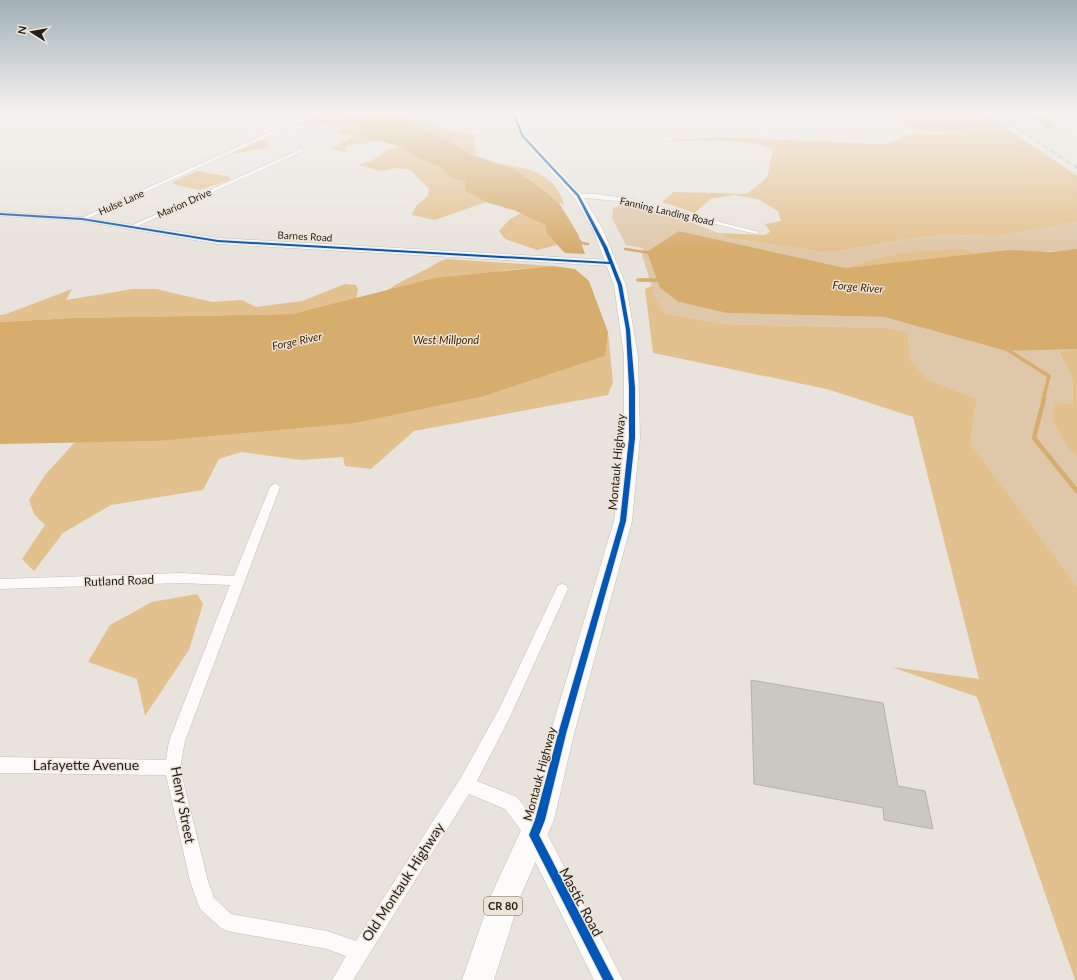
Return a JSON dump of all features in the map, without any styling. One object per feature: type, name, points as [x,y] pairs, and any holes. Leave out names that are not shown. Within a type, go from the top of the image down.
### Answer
[{"type":"main road","name":"Montauk Highway","points":[[478,980],[507,893],[540,820],[562,734],[623,521],[632,438],[632,388],[628,330],[620,285],[598,230],[578,196],[544,159]]},
{"type":"main road","name":"Mastic Road","points":[[534,834],[609,980]]},
{"type":"street","name":"Hulse Lane","points":[[82,220],[217,159]]},
{"type":"street","name":"Marion Drive","points":[[131,227],[283,159]]},
{"type":"street","name":"Fanning Landing Road","points":[[578,196],[596,196],[626,200],[756,232]]},
{"type":"street","name":"Barnes Road","points":[[0,214],[82,220],[218,241],[611,263]]},
{"type":"street","name":"Henry Street","points":[[275,487],[237,581],[177,741],[172,768],[199,881],[207,904],[227,922],[327,940],[359,951]]},
{"type":"street","name":"Rutland Road","points":[[0,584],[181,578],[237,581]]},
{"type":"street","name":"Old Montauk Highway","points":[[342,980],[359,951],[466,785],[504,714],[562,589]]},
{"type":"street","name":"Lafayette Avenue","points":[[0,765],[146,766],[172,768]]},
{"type":"street","points":[[466,785],[511,803],[534,834]]},
{"type":"shaded area","points":[[375,159],[419,159],[440,167],[451,178],[465,181],[465,191],[486,202],[435,220],[412,215],[416,206],[428,196],[429,189],[411,170],[397,168],[381,171],[358,165]]},
{"type":"shaded area","points":[[771,159],[1052,159],[1077,176],[1077,222],[996,236],[945,235],[907,239],[838,251],[818,251],[726,238],[720,233],[765,235],[770,232],[765,224],[781,221],[778,211],[758,199],[734,195],[710,199],[695,213],[662,202],[674,192],[747,194],[767,178]]},
{"type":"shaded area","points":[[499,164],[529,170],[547,179],[554,185],[560,194],[564,205],[521,173]]},
{"type":"shaded area","points":[[197,171],[230,177],[230,180],[199,190],[173,184],[173,182]]},
{"type":"shaded area","points":[[621,205],[667,213],[721,234],[726,238],[818,251],[838,251],[907,239],[945,235],[996,236],[1077,222],[1077,249],[1075,250],[973,255],[846,268],[679,231],[679,302],[727,313],[884,317],[1006,351],[1072,349],[1059,354],[1072,378],[1073,404],[1071,452],[1077,458],[1077,586],[970,443],[977,399],[927,379],[910,359],[908,332],[888,328],[723,324],[665,313],[655,297],[642,255],[643,248],[626,245],[612,218],[613,208]]},
{"type":"shaded area","points":[[521,213],[545,225],[547,234],[557,245],[537,250],[505,239],[499,231],[510,219]]},
{"type":"shaded area","points":[[966,249],[973,252],[973,255],[846,268],[876,259],[905,253]]},
{"type":"shaded area","points":[[447,259],[553,266],[507,270],[384,292]]},
{"type":"shaded area","points":[[345,284],[356,285],[358,290],[356,299],[292,314],[74,318],[0,322],[0,315],[72,289],[66,300],[133,289],[156,289],[212,302],[242,300],[256,307],[302,301]]},
{"type":"shaded area","points":[[652,286],[655,297],[665,313],[723,324],[888,328],[908,332],[910,359],[927,379],[977,399],[970,443],[1077,586],[1077,980],[1075,980],[977,697],[892,667],[979,679],[913,417],[827,389],[653,353],[645,289]]},
{"type":"shaded area","points":[[608,332],[613,383],[608,395],[414,431],[371,469],[345,466],[343,457],[301,460],[241,452],[219,459],[203,490],[111,505],[63,533],[34,571],[22,559],[45,525],[34,514],[29,500],[45,475],[75,442],[157,441],[579,364],[604,356]]},
{"type":"shaded area","points":[[1077,349],[1077,458],[1071,452],[1052,420],[1055,403],[1073,404],[1072,378],[1059,353]]},
{"type":"shaded area","points":[[197,594],[203,604],[189,650],[145,716],[137,679],[88,662],[110,625],[152,602]]},
{"type":"water","points":[[419,159],[484,159],[514,169],[559,203],[578,234],[585,254],[565,253],[547,234],[545,225],[516,211],[486,202],[465,191],[465,181],[451,178],[440,167]]},
{"type":"water","points":[[679,231],[846,268],[1009,250],[1051,252],[1077,249],[1077,349],[1006,351],[884,317],[727,313],[679,302],[660,288],[647,252]]},
{"type":"water","name":"West Millpond","points":[[553,266],[575,269],[589,281],[608,332],[605,356],[484,396],[355,423],[157,441],[0,444],[0,322],[74,318],[292,314],[435,278]]},
{"type":"building","points":[[751,680],[883,703],[898,786],[925,791],[933,829],[884,820],[883,808],[754,784]]},
{"type":"waterway","points":[[577,239],[582,243],[588,244]]},
{"type":"waterway","points":[[625,249],[651,253]]},
{"type":"waterway","name":"Forge River","points":[[638,280],[663,280]]},
{"type":"waterway","points":[[1003,347],[1049,376],[1043,400]]},
{"type":"waterway","points":[[1044,399],[1034,438],[1077,491]]},
{"type":"railway","points":[[1063,159],[1077,168]]},
{"type":"cycle path","points":[[544,159],[578,196],[605,247],[620,285],[628,330],[632,388],[632,438],[623,521],[562,734],[540,820],[534,835],[609,980]]},
{"type":"cycle path","points":[[0,214],[82,219],[218,241],[611,263]]}]
